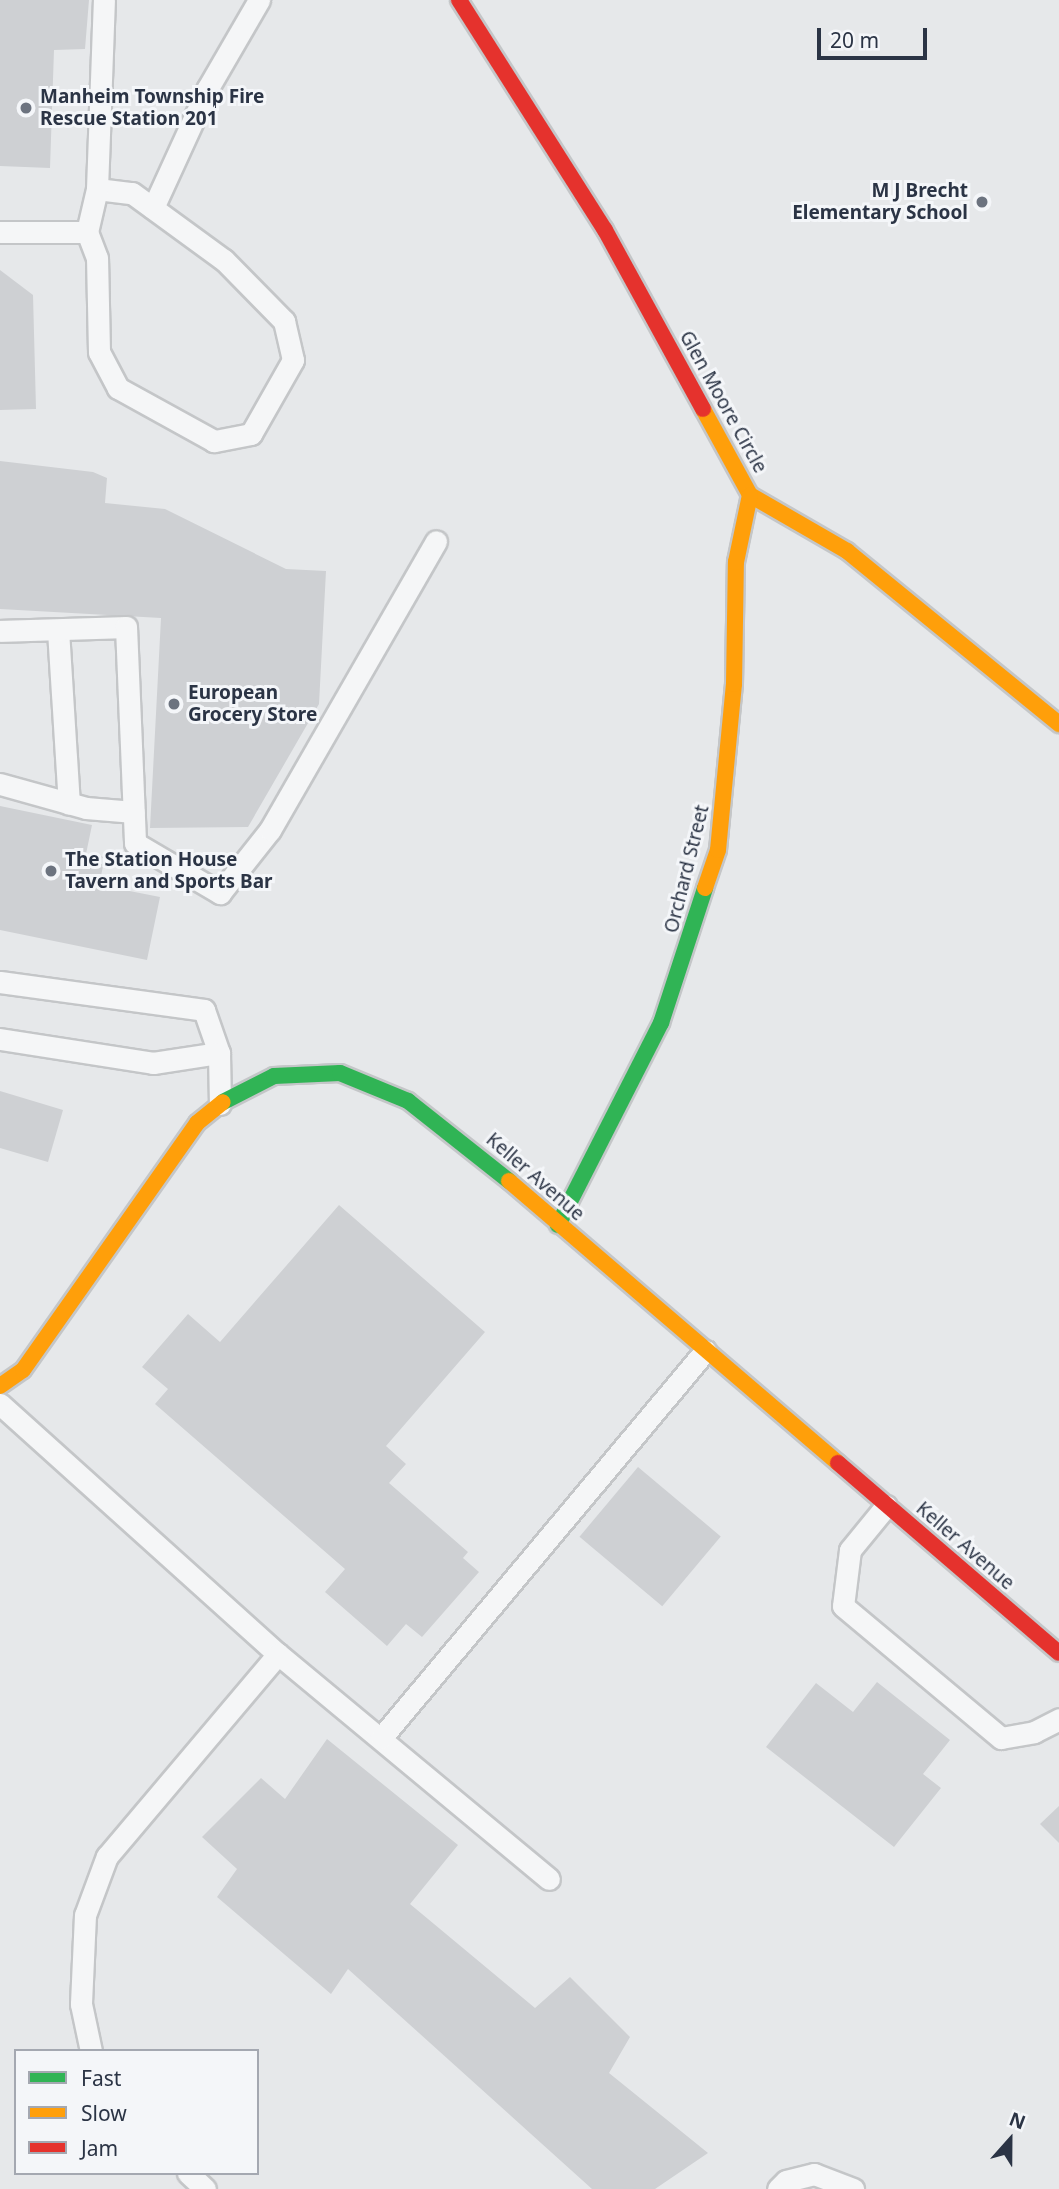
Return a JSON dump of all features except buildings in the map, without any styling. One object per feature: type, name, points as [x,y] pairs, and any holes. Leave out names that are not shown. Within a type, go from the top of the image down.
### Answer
[{"type":"street","name":"Glen Moore Circle","points":[[459,0],[605,230],[750,495],[847,551],[1059,724]]},
{"type":"street","name":"Orchard Street","points":[[558,1225],[661,1023],[718,850],[734,684],[736,562],[750,495]]},
{"type":"street","name":"Keller Avenue","points":[[0,1385],[23,1370],[181,1140],[220,1104],[274,1076],[309,1070],[383,1088],[449,1130],[1059,1653]]},
{"type":"lane","points":[[97,189],[132,193],[224,260],[284,321],[293,360],[251,434],[214,442],[118,388],[99,352],[97,258],[87,232],[97,189],[104,0]]},
{"type":"lane","points":[[153,208],[208,88],[259,0]]},
{"type":"lane","points":[[0,232],[87,232]]},
{"type":"lane","points":[[0,631],[126,627],[135,843],[220,893],[270,830],[436,541]]},
{"type":"lane","points":[[58,629],[69,804]]},
{"type":"lane","points":[[0,784],[69,804],[134,812]]},
{"type":"lane","points":[[0,982],[204,1010],[219,1053],[220,1104]]},
{"type":"lane","points":[[0,1039],[153,1063],[219,1053]]},
{"type":"lane","points":[[381,1738],[705,1351]]},
{"type":"lane","points":[[0,1404],[278,1654],[549,1879]]},
{"type":"lane","points":[[886,1506],[850,1550],[843,1606],[1001,1738],[1059,1719]]},
{"type":"lane","points":[[91,2049],[80,2004],[85,1915],[107,1856],[278,1654]]},
{"type":"lane","points":[[778,2189],[786,2180],[814,2174],[853,2189]]},
{"type":"lane","points":[[190,2175],[205,2189]]},
{"type":"traffic: fast","points":[[558,1225],[661,1023],[705,888]]},
{"type":"traffic: fast","points":[[223,1102],[274,1076],[340,1073],[408,1101],[509,1181]]},
{"type":"traffic: slow","points":[[703,409],[750,495],[847,551],[1059,724]]},
{"type":"traffic: slow","points":[[705,888],[718,850],[734,684],[736,562],[750,495]]},
{"type":"traffic: slow","points":[[0,1386],[23,1370],[197,1123],[223,1102]]},
{"type":"traffic: slow","points":[[509,1181],[838,1463]]},
{"type":"traffic: jam","points":[[459,0],[605,230],[703,409]]},
{"type":"traffic: jam","points":[[838,1463],[1059,1653]]},
{"type":"place","name":"Manheim Township Fire Rescue Station 201","points":[[26,108]]},
{"type":"place","name":"M J Brecht Elementary School","points":[[982,202]]},
{"type":"place","name":"European Grocery Store","points":[[174,704]]},
{"type":"place","name":"The Station House Tavern and Sports Bar","points":[[51,871]]}]
